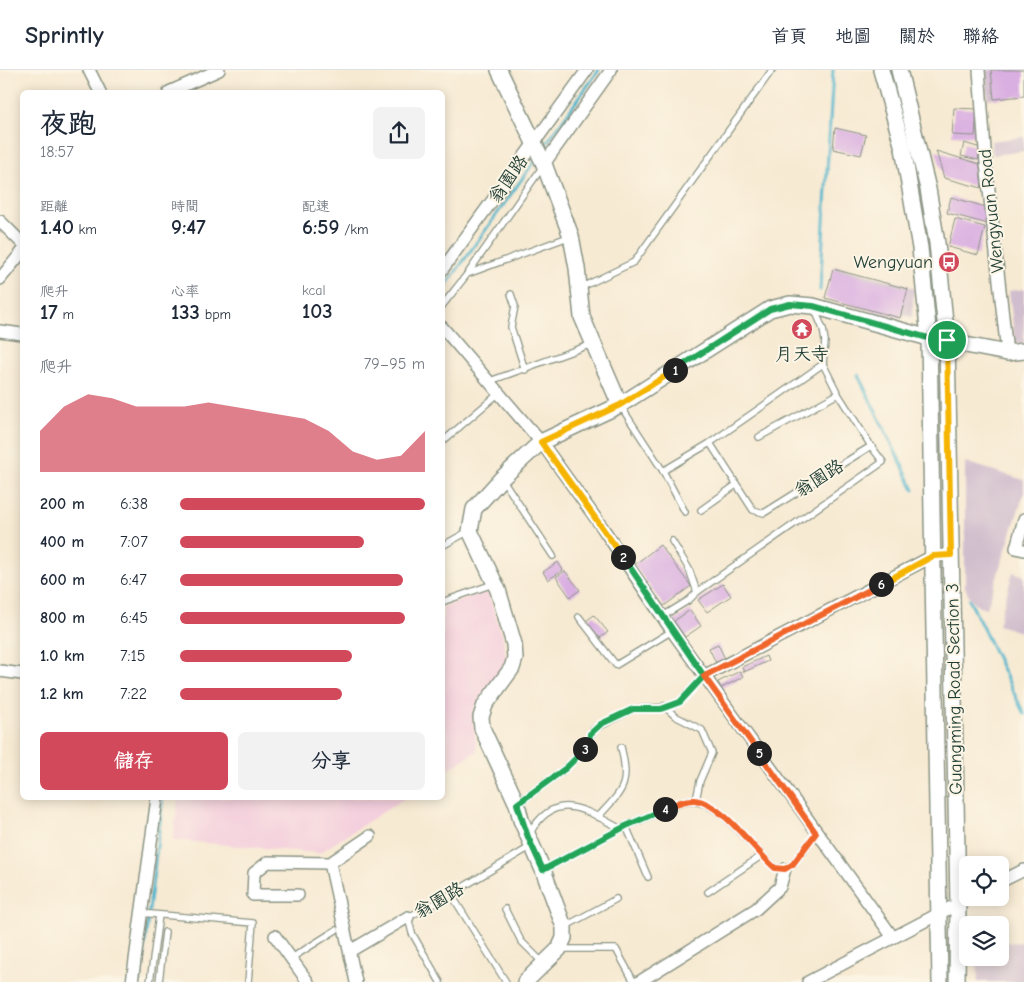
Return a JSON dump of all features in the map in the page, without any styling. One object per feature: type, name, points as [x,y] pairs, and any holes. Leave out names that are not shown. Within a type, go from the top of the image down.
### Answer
[{"type":"street","points":[[89,70],[99,90]]},
{"type":"street","points":[[174,90],[219,70]]},
{"type":"street","points":[[499,70],[533,144],[587,70]]},
{"type":"street","points":[[544,164],[611,70]]},
{"type":"street","name":"Guangming Road Section 3","points":[[881,70],[904,157],[920,248],[928,338],[933,556],[937,915],[940,982]]},
{"type":"street","name":"Guangming Road Section 3","points":[[898,70],[928,189],[937,243],[947,340],[951,555],[962,856]]},
{"type":"street","name":"Wengyuan Road","points":[[979,70],[986,163],[1007,353]]},
{"type":"street","name":"翁園路","points":[[445,266],[533,144],[544,164],[571,236],[582,317],[592,344],[620,405]]},
{"type":"street","points":[[0,221],[20,241]]},
{"type":"street","points":[[0,279],[20,254]]},
{"type":"street","points":[[529,981],[560,950],[564,938],[564,927],[517,804],[487,743],[482,722],[485,706],[509,673],[515,658],[514,644],[495,584],[470,531],[474,509],[501,479],[541,442],[620,405],[770,309],[790,304],[813,306],[928,338],[947,340],[1007,353],[1024,351]]},
{"type":"street","points":[[445,329],[490,381],[498,394],[541,442],[672,631],[892,936]]},
{"type":"street","points":[[0,331],[20,334]]},
{"type":"street","points":[[1024,519],[1016,548],[1024,550]]},
{"type":"street","points":[[704,676],[933,556],[951,555]]},
{"type":"street","points":[[0,671],[20,674]]},
{"type":"street","points":[[132,982],[156,800]]},
{"type":"street","points":[[298,895],[253,895],[254,873],[268,862],[330,862],[370,836]]},
{"type":"street","points":[[330,862],[356,982]]},
{"type":"street","points":[[639,982],[756,909],[780,886],[785,869]]},
{"type":"street","points":[[1009,878],[1024,870]]},
{"type":"street","points":[[808,982],[892,936],[959,903]]},
{"type":"street","name":"Guangming Road Section 3","points":[[957,982],[963,906]]},
{"type":"street","points":[[350,951],[408,917]]},
{"type":"street","points":[[275,936],[290,960],[308,982]]},
{"type":"lane","points":[[578,289],[634,262],[772,70]]},
{"type":"lane","points":[[445,302],[468,274],[544,164]]},
{"type":"lane","points":[[468,274],[571,236]]},
{"type":"lane","points":[[511,294],[515,306],[511,327],[525,370]]},
{"type":"lane","points":[[663,616],[689,600],[697,592],[883,462],[838,394],[823,364],[825,342],[823,329],[813,306]]},
{"type":"lane","points":[[490,381],[525,370],[592,344]]},
{"type":"lane","points":[[663,471],[710,443],[823,364]]},
{"type":"lane","points":[[445,439],[498,394]]},
{"type":"lane","points":[[758,437],[838,394]]},
{"type":"lane","name":"翁園路","points":[[620,405],[663,471],[685,512]]},
{"type":"lane","name":"翁園路","points":[[710,443],[753,510],[764,513],[872,446]]},
{"type":"lane","points":[[501,479],[553,556]]},
{"type":"lane","points":[[701,510],[736,485]]},
{"type":"lane","points":[[445,544],[470,531]]},
{"type":"lane","points":[[672,540],[690,569],[697,592]]},
{"type":"lane","points":[[445,601],[495,584]]},
{"type":"lane","points":[[579,617],[616,665],[672,631]]},
{"type":"lane","points":[[517,804],[566,768],[586,747],[593,730],[601,724],[633,709],[661,709],[664,706],[670,707],[680,702],[704,676]]},
{"type":"lane","points":[[664,706],[675,716],[702,730],[712,753],[700,781],[696,800]]},
{"type":"lane","points":[[598,817],[622,790],[625,778],[620,747]]},
{"type":"lane","points":[[543,870],[624,827],[679,802],[696,800],[722,814],[761,856],[775,868],[785,869],[793,864],[816,833]]},
{"type":"lane","points":[[530,842],[535,825],[546,815],[560,808],[576,806],[624,827],[648,877]]},
{"type":"lane","name":"翁園路","points":[[440,982],[412,934],[408,917],[451,894],[530,842]]},
{"type":"lane","points":[[708,892],[761,856]]},
{"type":"lane","points":[[451,894],[506,982]]},
{"type":"lane","points":[[564,927],[616,899]]},
{"type":"lane","points":[[505,909],[521,941],[545,965]]},
{"type":"lane","points":[[140,913],[253,923],[248,982]]},
{"type":"lane","points":[[150,982],[159,915]]},
{"type":"lane","points":[[290,960],[336,930]]},
{"type":"lane","points":[[159,982],[165,932]]},
{"type":"lane","points":[[560,950],[616,949],[634,982]]},
{"type":"shaded area","points":[[985,70],[1024,70],[1024,96],[988,99]]},
{"type":"shaded area","points":[[1024,137],[1024,151],[993,155],[991,141]]},
{"type":"shaded area","points":[[835,266],[907,285],[914,289],[912,317],[829,298]]},
{"type":"shaded area","points":[[1024,289],[1024,345],[1021,345],[1015,342],[1009,291]]},
{"type":"shaded area","points":[[965,462],[1024,480],[1024,493],[987,608],[979,607],[970,598],[965,587]]},
{"type":"shaded area","points":[[1013,572],[1024,576],[1024,633],[998,625]]},
{"type":"shaded area","points":[[487,590],[502,634],[507,664],[472,711],[477,751],[445,772],[445,606]]},
{"type":"shaded area","points":[[178,800],[402,800],[319,853],[173,840]]},
{"type":"shaded area","points":[[1024,942],[1024,982],[978,982],[977,966],[1009,966],[1009,943]]},
{"type":"building","points":[[991,70],[1024,70],[1024,96],[994,99]]},
{"type":"building","points":[[954,108],[977,109],[975,136],[952,135]]},
{"type":"building","points":[[835,128],[866,135],[861,155],[833,149]]},
{"type":"building","points":[[964,143],[981,148],[978,160],[961,156]]},
{"type":"building","points":[[936,151],[980,164],[982,188],[944,178]]},
{"type":"building","points":[[951,197],[986,207],[988,224],[947,213]]},
{"type":"building","points":[[955,219],[985,227],[978,255],[948,247]]},
{"type":"building","points":[[833,269],[908,289],[900,318],[825,298]]},
{"type":"building","points":[[660,545],[691,586],[664,606],[634,565]]},
{"type":"building","points":[[558,562],[563,570],[548,580],[543,572]]},
{"type":"building","points":[[565,571],[580,590],[570,597],[556,577]]},
{"type":"building","points":[[723,584],[731,596],[707,612],[698,600]]},
{"type":"building","points":[[690,610],[701,626],[685,637],[674,621]]},
{"type":"building","points":[[594,615],[608,632],[600,638],[586,621]]},
{"type":"building","points":[[718,644],[726,661],[717,665],[709,648]]},
{"type":"building","points":[[766,656],[768,661],[744,672],[742,667]]},
{"type":"building","points":[[740,671],[743,677],[721,688],[718,682]]},
{"type":"waterway","points":[[545,145],[599,70]]},
{"type":"waterway","points":[[820,290],[833,70]]},
{"type":"waterway","points":[[445,287],[534,162]]},
{"type":"waterway","points":[[858,375],[914,490]]},
{"type":"waterway","points":[[969,599],[1024,714]]},
{"type":"waterway","points":[[140,982],[163,800]]},
{"type":"place","name":"Wengyuan","points":[[949,262]]},
{"type":"place","name":"月天寺","points":[[802,329]]},
{"type":"route","points":[[947,340],[928,338],[813,306],[790,304],[770,309],[620,405],[541,442],[704,676],[680,702],[670,707],[664,706],[661,709],[649,710],[633,709],[601,724],[590,734],[586,747],[566,768],[517,804],[521,820],[543,870],[626,826],[679,802],[688,800],[696,800],[706,804],[722,814],[761,856],[775,868],[785,869],[793,864],[816,833],[704,676],[933,556],[951,555],[947,340]]}]
